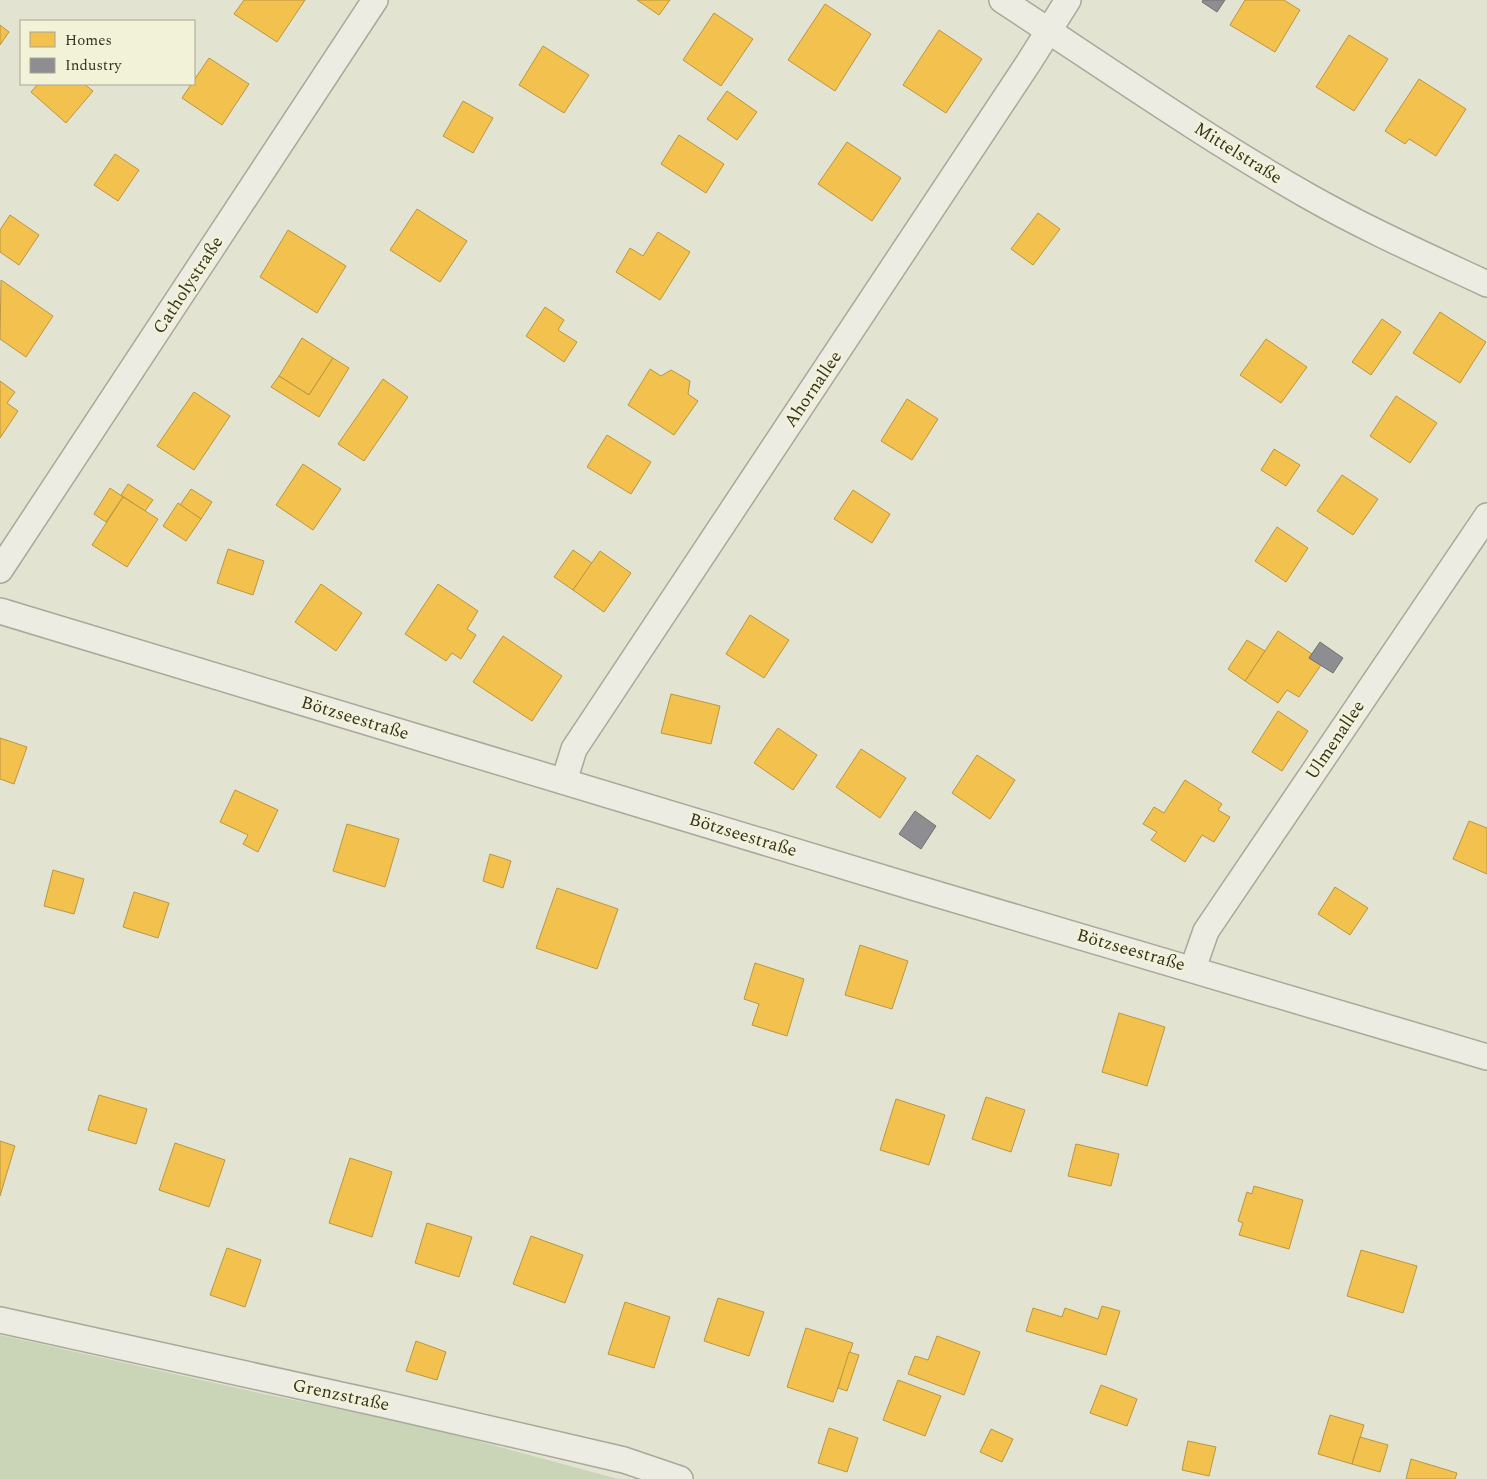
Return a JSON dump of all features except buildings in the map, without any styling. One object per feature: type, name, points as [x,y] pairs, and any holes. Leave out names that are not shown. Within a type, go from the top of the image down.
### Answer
[{"type":"street","name":"Catholystraße","points":[[0,570],[376,0]]},
{"type":"street","name":"Mittelstraße","points":[[1002,0],[1194,126],[1307,196],[1374,231],[1487,284]]},
{"type":"street","name":"Ahornallee","points":[[564,780],[574,748],[1068,0]]},
{"type":"street","name":"Ulmenallee","points":[[1193,968],[1206,932],[1487,516]]},
{"type":"street","name":"Bötzseestraße","points":[[0,611],[916,888],[1193,968],[1487,1057]]},
{"type":"street","name":"Grenzstraße","points":[[0,1320],[386,1405],[624,1460],[680,1479]]},
{"type":"green space","points":[[0,1335],[264,1394],[418,1425],[618,1479],[0,1479]]}]
